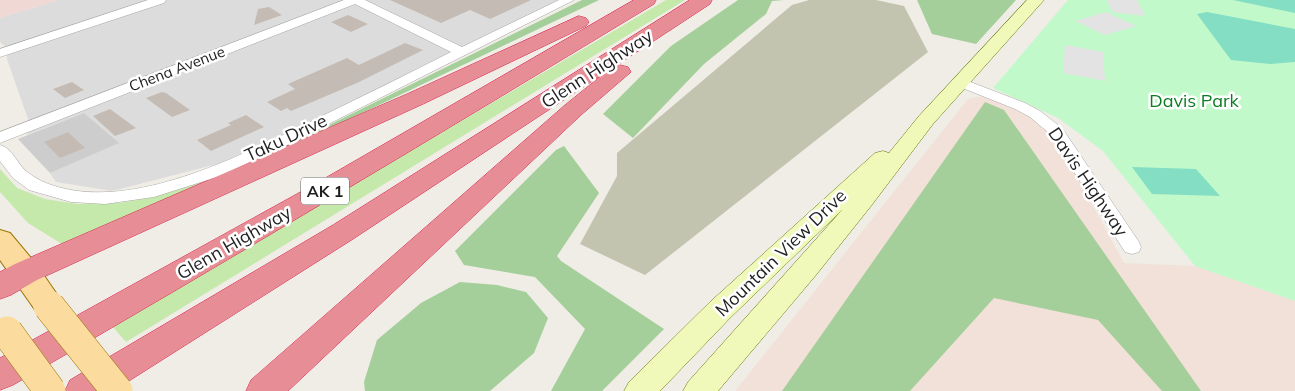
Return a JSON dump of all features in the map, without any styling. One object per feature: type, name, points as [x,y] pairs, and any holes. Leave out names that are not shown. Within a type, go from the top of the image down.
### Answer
[{"type":"highway","points":[[13,279],[424,95],[626,0]]},
{"type":"highway","name":"Glenn Highway","points":[[0,375],[228,248],[647,0]]},
{"type":"highway","name":"Glenn Highway","points":[[83,391],[343,232],[703,0]]},
{"type":"highway","points":[[264,391],[573,110],[637,58],[714,0]]},
{"type":"highway","points":[[105,391],[180,343],[343,232]]},
{"type":"main road","points":[[0,240],[13,279],[48,306],[117,391]]},
{"type":"main road","points":[[4,327],[50,391]]},
{"type":"street","points":[[0,53],[160,0]]},
{"type":"street","points":[[355,0],[461,52]]},
{"type":"street","name":"Chena Avenue","points":[[0,138],[355,0]]},
{"type":"street","name":"Taku Drive","points":[[0,150],[19,174],[35,186],[71,196],[105,198],[154,191],[214,172],[281,142],[568,0]]},
{"type":"street","name":"Mountain View Drive","points":[[699,391],[813,261],[926,120],[1036,0]]},
{"type":"street","name":"Davis Highway","points":[[960,82],[1020,106],[1035,114],[1056,131],[1132,247]]},
{"type":"street","name":"Mountain View Drive","points":[[640,391],[720,310],[825,210],[926,120]]},
{"type":"shaded area","points":[[0,0],[58,0],[0,18]]},
{"type":"shaded area","points":[[58,0],[562,0],[273,140],[217,164],[112,191],[56,182],[50,173],[118,143],[84,113],[27,135],[29,122],[7,59],[7,48],[0,42],[0,18]]},
{"type":"shaded area","points":[[809,0],[876,0],[904,6],[928,52],[645,275],[580,244],[617,176],[617,153],[792,5]]},
{"type":"shaded area","points":[[1107,0],[1137,0],[1145,16],[1112,12]]},
{"type":"shaded area","points":[[1106,12],[1136,26],[1105,35],[1075,21]]},
{"type":"shaded area","points":[[1065,45],[1103,52],[1105,81],[1063,73]]},
{"type":"shaded area","points":[[985,96],[1042,122],[1053,133],[1124,263],[1195,266],[1295,300],[1295,391],[735,391],[968,99]]},
{"type":"shaded area","points":[[84,113],[119,143],[50,173],[18,139]]},
{"type":"green space","points":[[582,0],[599,0],[335,126],[323,128]]},
{"type":"green space","points":[[666,0],[685,0],[126,342],[113,327]]},
{"type":"green space","points":[[738,0],[784,0],[772,1],[766,14],[704,64],[633,138],[603,114],[671,46]]},
{"type":"green space","points":[[917,0],[1016,0],[976,44],[932,34]]},
{"type":"green space","name":"Davis Park","points":[[1068,0],[1295,0],[1295,301],[1195,266],[1103,151],[1058,118],[993,88]]},
{"type":"green space","points":[[1233,0],[1295,0],[1295,13]]},
{"type":"green space","points":[[1207,12],[1295,29],[1295,62],[1270,64],[1231,60],[1197,14]]},
{"type":"green space","points":[[985,102],[1004,110],[1201,391],[1162,391],[1098,320],[994,298],[910,391],[782,391]]},
{"type":"green space","points":[[335,126],[62,244],[28,223],[0,192],[0,169],[17,188],[45,199],[77,204],[119,203],[154,197],[202,182],[323,128]]},
{"type":"green space","points":[[564,146],[599,193],[557,256],[561,261],[664,329],[602,391],[551,391],[585,329],[535,277],[464,265],[455,251],[556,150]]},
{"type":"green space","points":[[1132,167],[1196,169],[1220,196],[1152,194]]},
{"type":"green space","points":[[460,282],[497,285],[526,292],[548,318],[534,353],[490,391],[365,391],[364,382],[377,340],[421,303]]},
{"type":"building","points":[[390,0],[531,0],[490,19],[470,10],[441,23]]},
{"type":"building","points":[[269,7],[282,15],[254,25],[258,9]]},
{"type":"building","points":[[348,15],[368,24],[351,32],[331,22]]},
{"type":"building","points":[[405,43],[423,50],[357,83],[291,111],[287,108],[281,111],[267,102],[295,89],[288,84],[347,58],[359,65]]},
{"type":"building","points":[[72,82],[84,90],[65,98],[53,89]]},
{"type":"building","points":[[162,92],[190,110],[172,117],[146,98]]},
{"type":"building","points":[[110,109],[136,128],[115,136],[93,116]]},
{"type":"building","points":[[246,115],[264,127],[211,151],[197,140],[231,125],[228,123]]},
{"type":"building","points":[[68,132],[85,148],[60,158],[44,142]]}]
